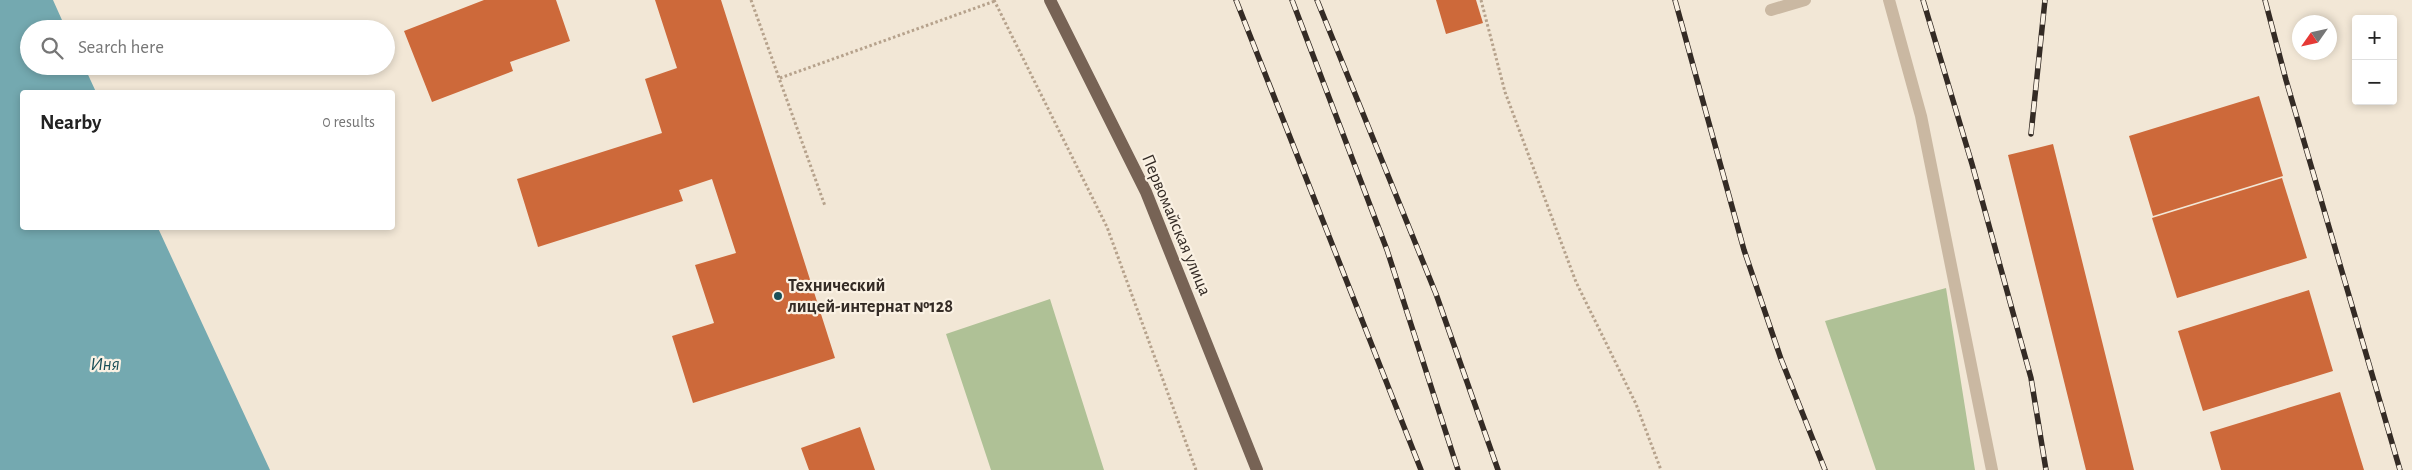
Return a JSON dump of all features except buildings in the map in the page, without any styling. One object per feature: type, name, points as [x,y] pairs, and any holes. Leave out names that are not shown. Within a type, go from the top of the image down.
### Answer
[{"type":"main road","name":"Первомайская улица","points":[[1050,0],[1146,192],[1257,470]]},
{"type":"lane","points":[[1771,10],[1805,0]]},
{"type":"lane","points":[[1889,0],[1921,116],[1992,470]]},
{"type":"path","points":[[751,0],[825,206]]},
{"type":"path","points":[[1481,0],[1505,92],[1576,282],[1636,404],[1661,470]]},
{"type":"path","points":[[780,78],[994,1],[1107,227],[1196,470]]},
{"type":"green space","points":[[1946,288],[1975,470],[1876,470],[1825,321]]},
{"type":"green space","points":[[1050,299],[1104,470],[991,470],[946,334]]},
{"type":"water","name":"Иня","points":[[0,0],[53,0],[62,20],[20,20],[20,75],[88,75],[95,90],[20,90],[20,230],[159,230],[270,470],[0,470]]},
{"type":"railway","points":[[1236,0],[1421,470]]},
{"type":"railway","points":[[1292,0],[1387,250],[1458,470]]},
{"type":"railway","points":[[1317,0],[1436,294],[1498,470]]},
{"type":"railway","points":[[1675,0],[1744,250],[1781,359],[1825,470]]},
{"type":"railway","points":[[1923,0],[1972,164],[2031,378],[2046,470]]},
{"type":"railway","points":[[2031,134],[2045,0]]},
{"type":"railway","points":[[2265,0],[2286,80],[2400,470]]},
{"type":"place","name":"Технический лицей-интернат №128","points":[[778,296]]}]
